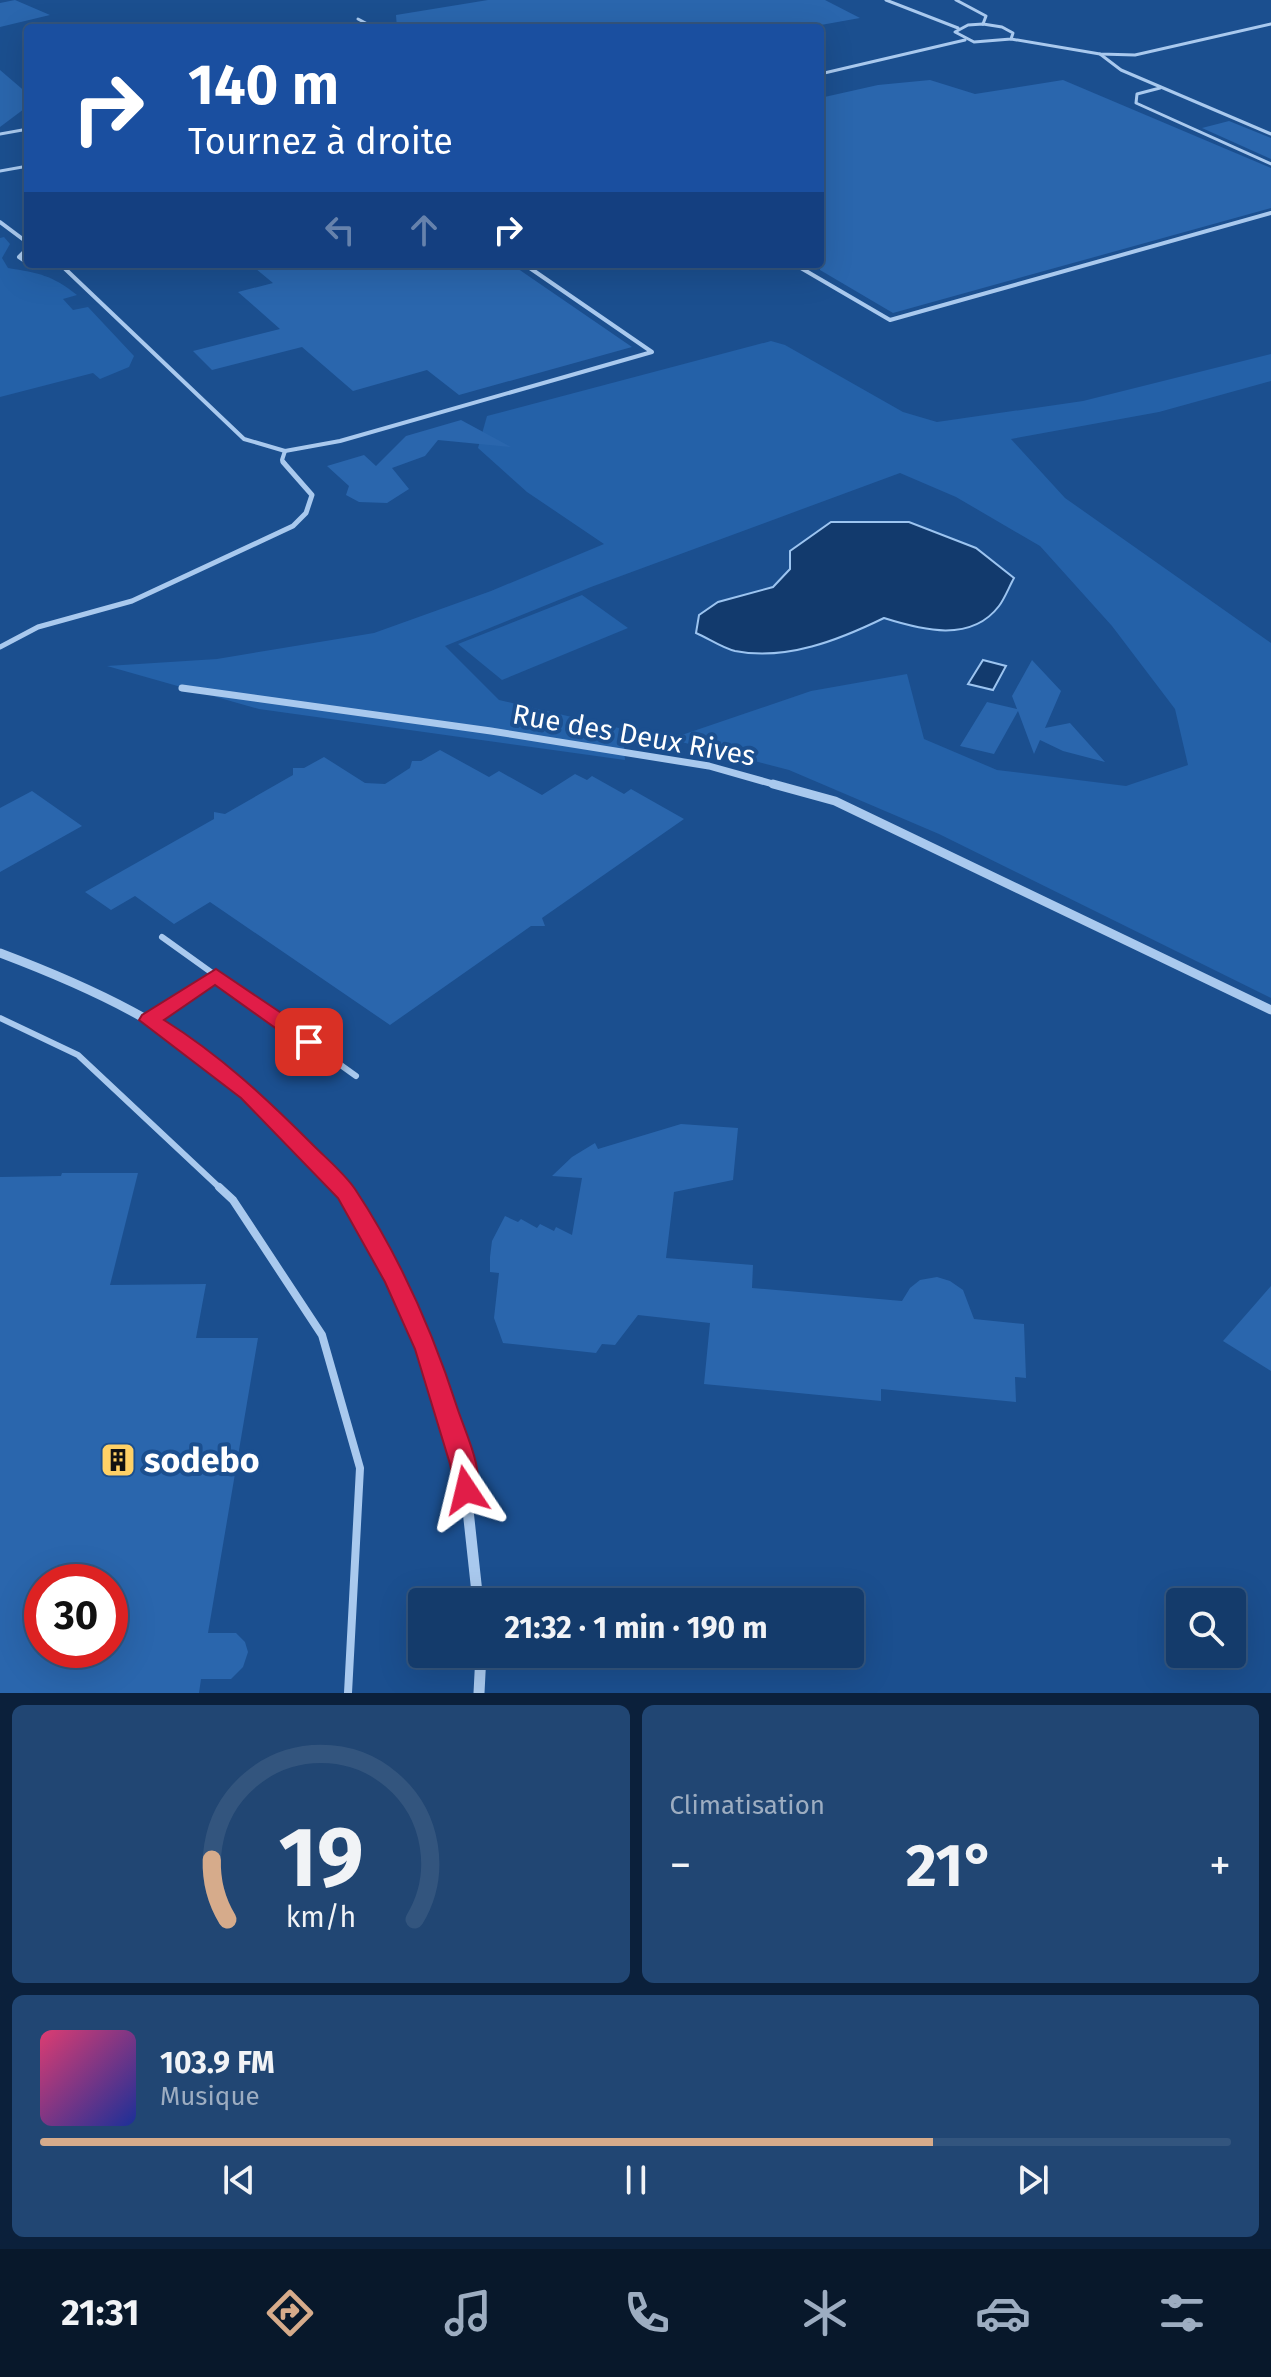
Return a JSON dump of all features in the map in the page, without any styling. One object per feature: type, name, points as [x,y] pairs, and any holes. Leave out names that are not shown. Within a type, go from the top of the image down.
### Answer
[{"type":"street","name":"Rue des Deux Rives","points":[[182,688],[709,766],[835,801],[1271,1010]]},
{"type":"street","points":[[0,953],[81,984],[149,1020],[191,1047],[248,1092],[346,1192],[395,1280],[427,1349],[463,1464],[476,1588]]},
{"type":"street","points":[[479,1693],[480,1668]]},
{"type":"lane","points":[[886,0],[958,28],[983,24],[1002,27],[1013,33],[1011,39]]},
{"type":"lane","points":[[956,0],[986,16],[983,24]]},
{"type":"lane","points":[[358,19],[367,24]]},
{"type":"lane","points":[[824,73],[965,40],[999,42],[1011,39],[1100,54],[1135,55],[1271,24]]},
{"type":"lane","points":[[958,28],[955,32],[957,36],[965,40]]},
{"type":"lane","points":[[1100,54],[1121,70],[1271,134]]},
{"type":"lane","points":[[1162,87],[1137,94],[1136,103],[1271,164]]},
{"type":"lane","points":[[0,134],[24,130]]},
{"type":"lane","points":[[0,171],[24,167]]},
{"type":"lane","points":[[801,268],[890,320],[1271,213]]},
{"type":"lane","points":[[0,222],[24,242]]},
{"type":"lane","points":[[64,268],[244,439],[285,451],[340,441],[652,352],[530,268]]},
{"type":"lane","points":[[0,647],[38,627],[132,601],[293,526],[306,513],[312,495],[282,460],[285,451]]},
{"type":"lane","points":[[162,937],[356,1076]]},
{"type":"lane","points":[[149,1020],[216,975]]},
{"type":"lane","points":[[0,1018],[78,1055],[233,1200],[322,1335],[360,1468],[348,1693]]},
{"type":"shaded area","points":[[4,237],[10,244],[2,258],[8,268],[45,276],[77,295],[63,299],[73,310],[88,307],[134,356],[129,367],[100,379],[93,373],[0,397],[0,238]]},
{"type":"shaded area","points":[[771,341],[785,345],[903,412],[937,422],[1083,401],[1271,354],[1271,381],[1159,412],[1011,439],[1065,498],[1271,643],[1271,998],[939,834],[789,770],[670,739],[811,691],[907,674],[924,739],[997,770],[1126,786],[1188,765],[1175,709],[1112,626],[1040,546],[956,497],[900,473],[591,587],[445,646],[499,700],[623,729],[625,760],[259,709],[107,666],[217,659],[374,633],[491,591],[604,544],[527,492],[478,448],[487,416]]},
{"type":"shaded area","points":[[831,522],[909,522],[976,548],[1014,578],[1001,603],[988,618],[960,629],[930,629],[884,618],[831,641],[773,653],[735,651],[696,633],[699,615],[718,602],[773,587],[790,569],[790,551]]},
{"type":"shaded area","points":[[582,595],[628,628],[502,680],[458,644]]},
{"type":"shaded area","points":[[983,660],[1006,666],[993,690],[968,684]]},
{"type":"building","points":[[15,0],[50,15],[0,27],[0,3]]},
{"type":"building","points":[[488,0],[825,0],[860,18],[824,24],[397,24],[396,15]]},
{"type":"building","points":[[0,70],[24,91],[24,109],[0,127]]},
{"type":"building","points":[[930,80],[975,94],[1063,80],[1271,168],[1271,208],[893,313],[820,270],[824,268],[824,97],[878,85]]},
{"type":"building","points":[[1229,121],[1271,138],[1271,159],[1202,128]]},
{"type":"building","points":[[255,268],[517,268],[632,347],[459,395],[427,370],[353,391],[302,347],[212,370],[193,351],[280,329],[238,292],[273,283]]},
{"type":"building","points":[[461,420],[511,447],[438,440],[425,456],[392,468],[409,489],[387,503],[359,502],[346,495],[349,486],[327,466],[364,455],[376,466],[406,436]]},
{"type":"building","points":[[1032,660],[1061,691],[1045,728],[1070,723],[1105,762],[1063,751],[1040,740],[1034,754],[1018,711],[994,754],[960,746],[987,702],[1017,709],[1012,696]]},
{"type":"building","points":[[440,750],[489,777],[499,771],[542,795],[575,774],[587,780],[592,776],[624,794],[631,789],[684,819],[542,918],[545,926],[531,926],[390,1025],[210,902],[174,924],[135,896],[111,910],[85,892],[214,819],[214,812],[225,814],[293,775],[293,768],[304,768],[324,757],[365,783],[385,784],[410,768],[412,761],[421,761]]},
{"type":"building","points":[[32,791],[82,826],[0,872],[0,808]]},
{"type":"building","points":[[681,1124],[738,1128],[733,1180],[674,1192],[666,1258],[753,1265],[752,1288],[902,1301],[920,1280],[937,1277],[950,1281],[963,1290],[974,1319],[1024,1324],[1026,1378],[1015,1377],[1016,1402],[881,1389],[881,1401],[704,1384],[710,1323],[638,1315],[615,1345],[602,1344],[596,1353],[503,1343],[494,1318],[499,1273],[490,1272],[490,1257],[492,1241],[505,1216],[518,1222],[521,1219],[537,1228],[540,1224],[554,1231],[556,1227],[572,1235],[582,1178],[552,1176],[572,1157],[595,1143],[598,1149]]},
{"type":"building","name":"sodebo","points":[[138,1173],[110,1285],[206,1284],[196,1338],[258,1338],[208,1633],[236,1633],[245,1642],[248,1652],[243,1667],[231,1679],[201,1679],[199,1693],[0,1693],[0,1177]]},
{"type":"building","points":[[1271,1286],[1271,1371],[1223,1341]]},
{"type":"place","name":"sodebo","points":[[118,1460]]},
{"type":"route","points":[[309,1042],[216,975],[149,1020],[191,1047],[248,1092],[346,1192],[395,1280],[427,1349],[463,1464],[466,1490]]}]
